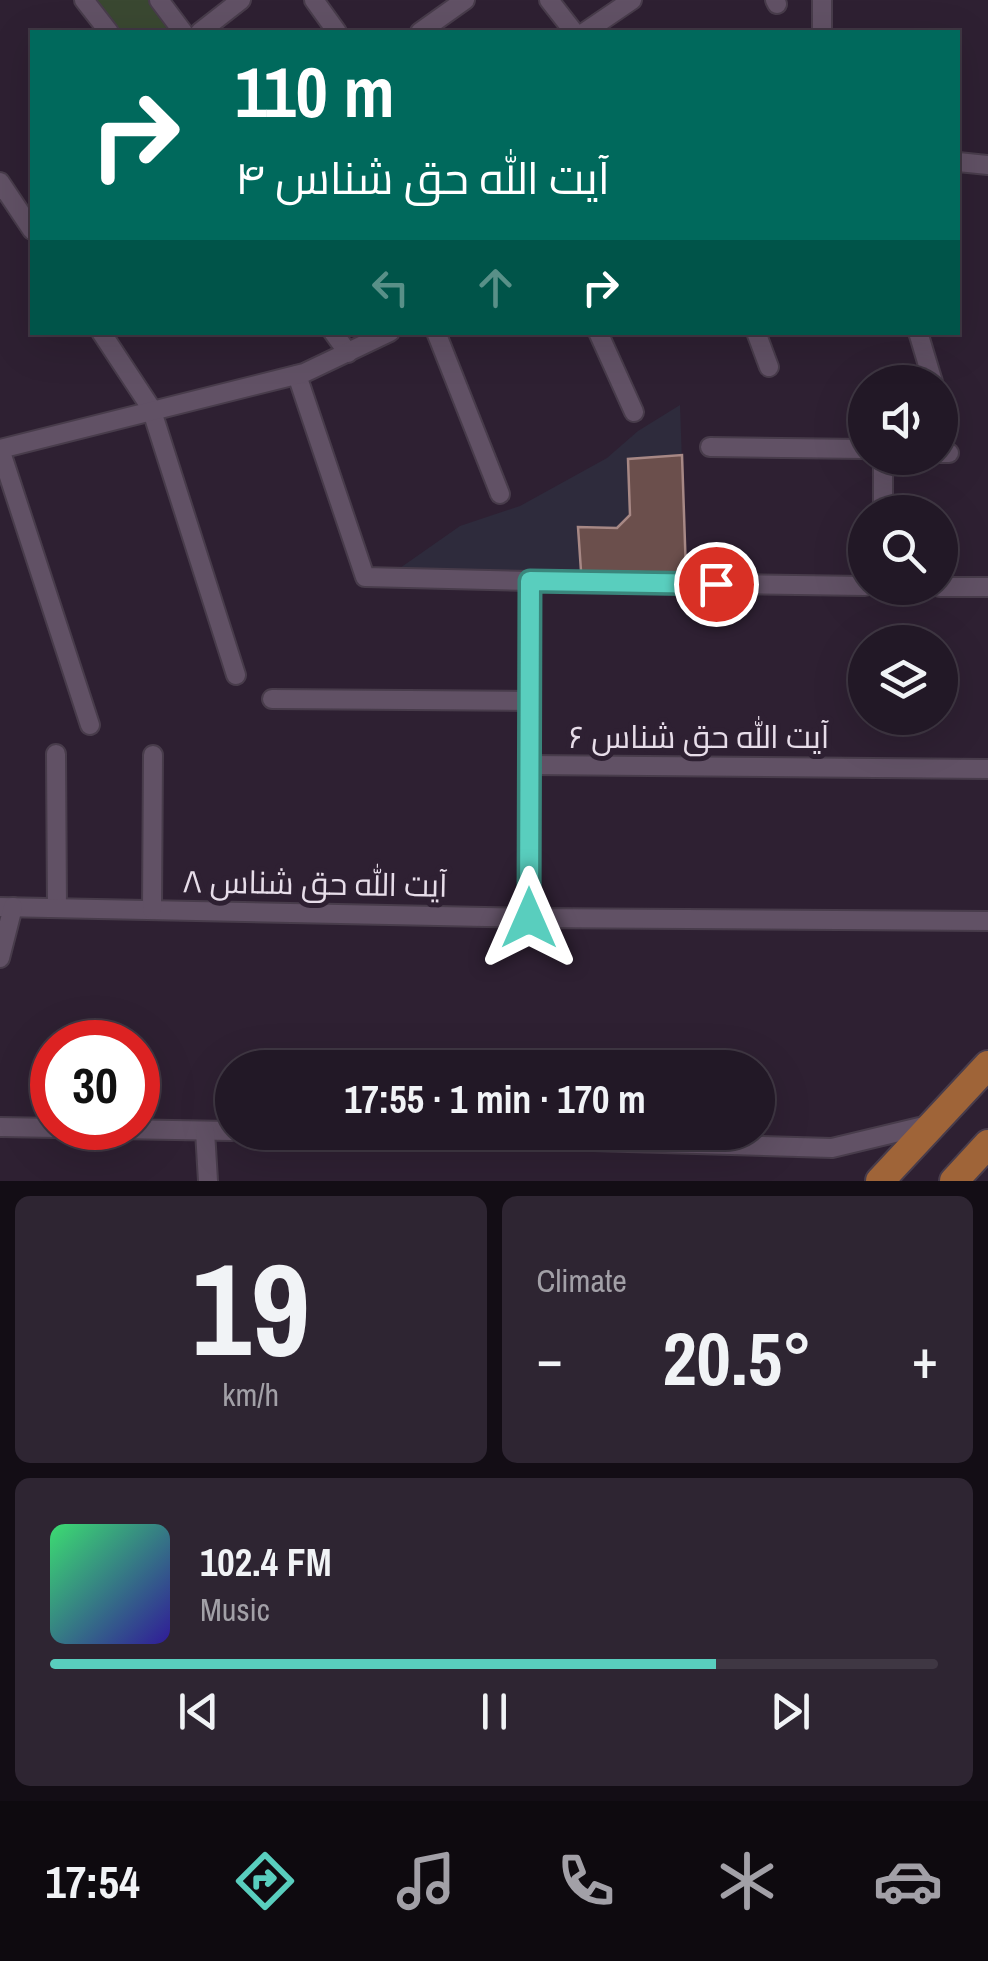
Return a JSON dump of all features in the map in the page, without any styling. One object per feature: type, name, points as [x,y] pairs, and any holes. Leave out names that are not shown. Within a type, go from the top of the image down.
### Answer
[{"type":"main road","points":[[880,1181],[928,1125],[988,1065]]},
{"type":"main road","points":[[954,1181],[988,1144]]},
{"type":"street","points":[[84,0],[107,30]]},
{"type":"street","points":[[159,0],[182,30]]},
{"type":"street","points":[[203,30],[241,0]]},
{"type":"street","points":[[314,0],[336,30]]},
{"type":"street","points":[[423,30],[465,0]]},
{"type":"street","points":[[549,0],[572,30]]},
{"type":"street","points":[[588,30],[632,0]]},
{"type":"street","points":[[822,0],[822,30]]},
{"type":"street","points":[[960,162],[988,165]]},
{"type":"street","points":[[1,186],[30,227]]},
{"type":"street","points":[[103,335],[151,408],[236,675]]},
{"type":"street","points":[[335,335],[348,352]]},
{"type":"street","points":[[90,726],[0,449],[151,408],[297,375],[384,335]]},
{"type":"street","points":[[437,335],[500,494]]},
{"type":"street","points":[[599,335],[634,412]]},
{"type":"street","points":[[757,335],[769,368]]},
{"type":"street","points":[[919,335],[928,365]]},
{"type":"street","points":[[297,375],[365,577],[848,586]]},
{"type":"street","points":[[710,447],[848,450]]},
{"type":"street","points":[[529,918],[530,581]]},
{"type":"street","points":[[958,586],[988,587]]},
{"type":"street","points":[[272,698],[530,701]]},
{"type":"street","points":[[56,754],[58,908]]},
{"type":"street","points":[[152,910],[153,755]]},
{"type":"street","name":"آیت الله حق شناس ۶","points":[[530,765],[988,769]]},
{"type":"street","points":[[0,958],[6,907]]},
{"type":"street","name":"آیت الله حق شناس ۸","points":[[6,907],[529,918],[988,920]]},
{"type":"street","points":[[775,1146],[832,1148],[928,1125]]},
{"type":"street","points":[[0,1127],[215,1131]]},
{"type":"street","points":[[205,1131],[208,1181]]},
{"type":"shaded area","points":[[680,405],[686,574],[400,568],[460,526],[520,506],[607,458],[638,431]]},
{"type":"green space","points":[[92,0],[152,0],[174,30],[115,30]]},
{"type":"building","points":[[682,455],[686,573],[581,571],[578,527],[617,528],[630,515],[628,459]]},
{"type":"route","points":[[529,918],[530,581],[716,584]]}]
